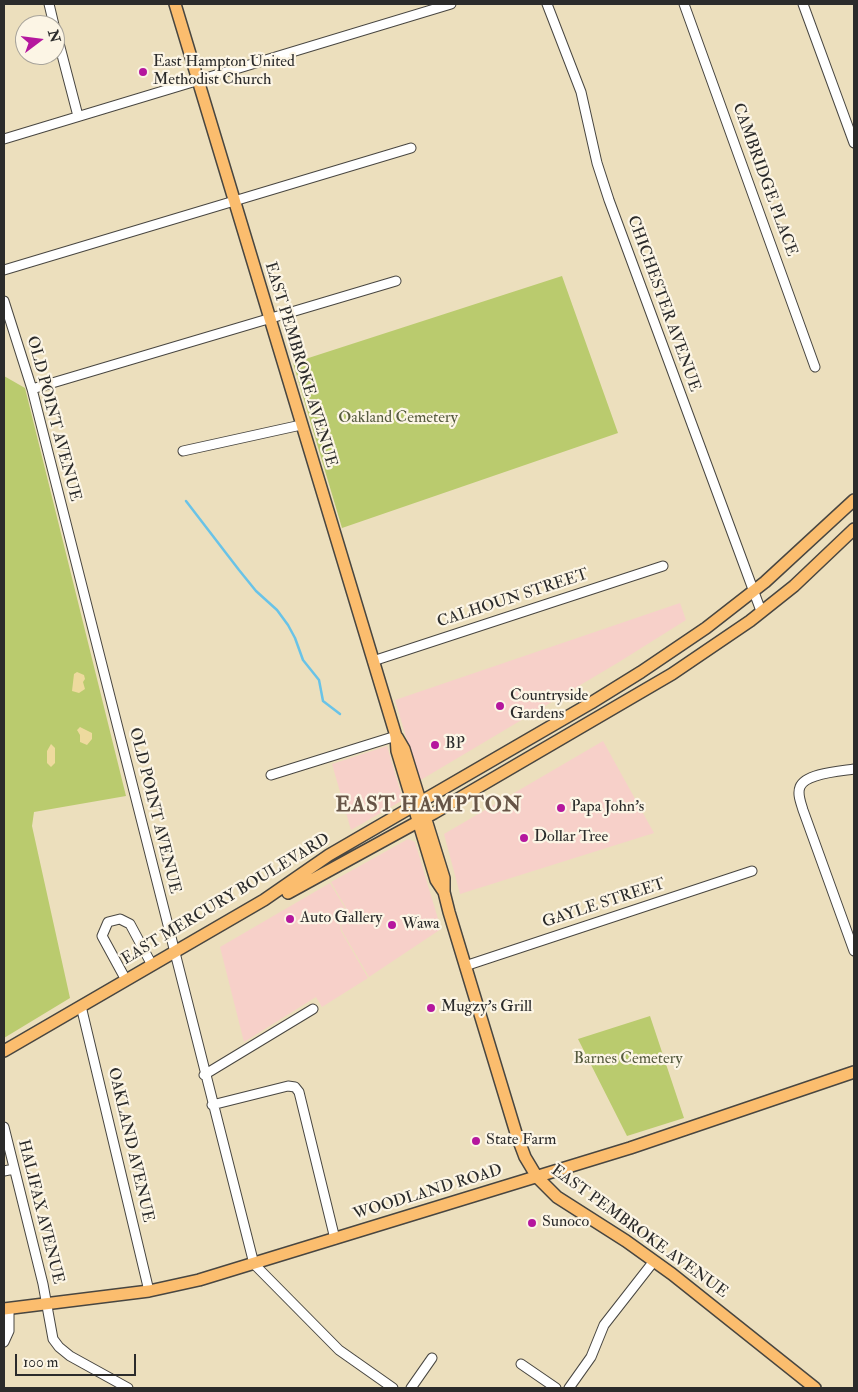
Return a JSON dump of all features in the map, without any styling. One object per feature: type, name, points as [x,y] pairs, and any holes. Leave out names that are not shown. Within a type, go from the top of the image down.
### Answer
[{"type":"main road","name":"EAST PEMBROKE AVENUE","points":[[175,4],[268,318],[396,736],[397,751],[444,878],[444,892],[465,966],[520,1144],[537,1177],[563,1201],[654,1261],[815,1388]]},
{"type":"main road","name":"EAST MERCURY BOULEVARD","points":[[4,1060],[126,980],[152,965],[175,956],[291,883],[329,855],[604,696],[706,628],[754,591],[797,555],[854,500]]},
{"type":"main road","name":"EAST MERCURY BOULEVARD","points":[[4,1051],[82,1010],[175,956],[422,820],[672,674],[724,639],[794,586],[854,529]]},
{"type":"main road","name":"WOODLAND ROAD","points":[[6,1309],[149,1291],[199,1280],[686,1130],[854,1072]]},
{"type":"street","points":[[4,139],[451,4]]},
{"type":"street","name":"CHICHESTER AVENUE","points":[[547,4],[581,92],[597,162],[609,200],[761,611]]},
{"type":"street","name":"CAMBRIDGE PLACE","points":[[684,4],[815,367]]},
{"type":"street","points":[[803,4],[854,143]]},
{"type":"street","points":[[65,65],[78,116]]},
{"type":"street","points":[[4,270],[411,148]]},
{"type":"street","points":[[32,389],[396,280]]},
{"type":"street","name":"OLD POINT AVENUE","points":[[4,301],[32,389],[204,1075],[254,1264],[339,1350],[393,1388]]},
{"type":"street","points":[[183,451],[301,425]]},
{"type":"street","name":"CALHOUN STREET","points":[[373,662],[663,566]]},
{"type":"street","points":[[271,775],[396,736]]},
{"type":"street","points":[[854,769],[812,776],[800,787],[803,810],[854,951]]},
{"type":"street","name":"GAYLE STREET","points":[[465,966],[752,871]]},
{"type":"street","points":[[126,980],[102,936],[108,922],[120,919],[130,924],[152,965]]},
{"type":"street","points":[[204,1075],[313,1009]]},
{"type":"street","name":"OAKLAND AVENUE","points":[[82,1010],[149,1291]]},
{"type":"street","points":[[212,1105],[288,1086],[295,1087],[299,1092],[306,1115],[335,1239]]},
{"type":"street","name":"HALIFAX AVENUE","points":[[4,1127],[47,1304],[51,1334],[59,1347],[70,1356],[128,1388]]},
{"type":"street","points":[[4,1171],[14,1169]]},
{"type":"street","points":[[569,1388],[591,1357],[604,1324],[654,1261]]},
{"type":"street","points":[[4,1342],[9,1331],[6,1309]]},
{"type":"street","points":[[411,1388],[432,1358]]},
{"type":"street","points":[[521,1364],[556,1388]]},
{"type":"shaded area","points":[[680,603],[686,620],[419,781],[395,700]]},
{"type":"shaded area","points":[[603,741],[654,833],[460,894],[444,834]]},
{"type":"shaded area","points":[[387,746],[403,800],[351,830],[332,764]]},
{"type":"shaded area","points":[[408,839],[415,842],[441,929],[369,977],[342,931],[340,912],[346,908],[331,882]]},
{"type":"shaded area","points":[[330,883],[345,908],[339,911],[341,931],[368,978],[322,1007],[316,997],[244,1042],[220,947]]},
{"type":"green space","name":"Oakland Cemetery","points":[[562,276],[618,433],[342,528],[293,363]]},
{"type":"green space","points":[[4,376],[25,388],[126,796],[34,812],[32,826],[70,998],[4,1038]]},
{"type":"green space","name":"Barnes Cemetery","points":[[650,1016],[684,1118],[627,1136],[578,1039]]},
{"type":"sand","points":[[77,672],[84,675],[85,679],[83,682],[85,689],[79,693],[72,691],[74,674]]},
{"type":"sand","points":[[80,727],[92,733],[92,739],[87,745],[80,742],[80,735],[77,730]]},
{"type":"sand","points":[[51,744],[55,748],[55,763],[51,767],[47,763],[47,751]]},
{"type":"waterway","points":[[186,501],[256,591],[277,610],[288,625],[303,660],[319,680],[323,701],[340,714]]},
{"type":"place","name":"East Hampton United Methodist Church","points":[[143,72]]},
{"type":"place","name":"Countryside Gardens","points":[[500,706]]},
{"type":"place","name":"BP","points":[[435,745]]},
{"type":"place","name":"Papa John's","points":[[561,808]]},
{"type":"place","name":"Dollar Tree","points":[[524,838]]},
{"type":"place","name":"Auto Gallery","points":[[290,919]]},
{"type":"place","name":"Wawa","points":[[392,925]]},
{"type":"place","name":"Mugzy's Grill","points":[[431,1008]]},
{"type":"place","name":"State Farm","points":[[476,1141]]},
{"type":"place","name":"Sunoco","points":[[532,1223]]},
{"type":"district","name":"EAST HAMPTON","points":[[429,806]]}]
